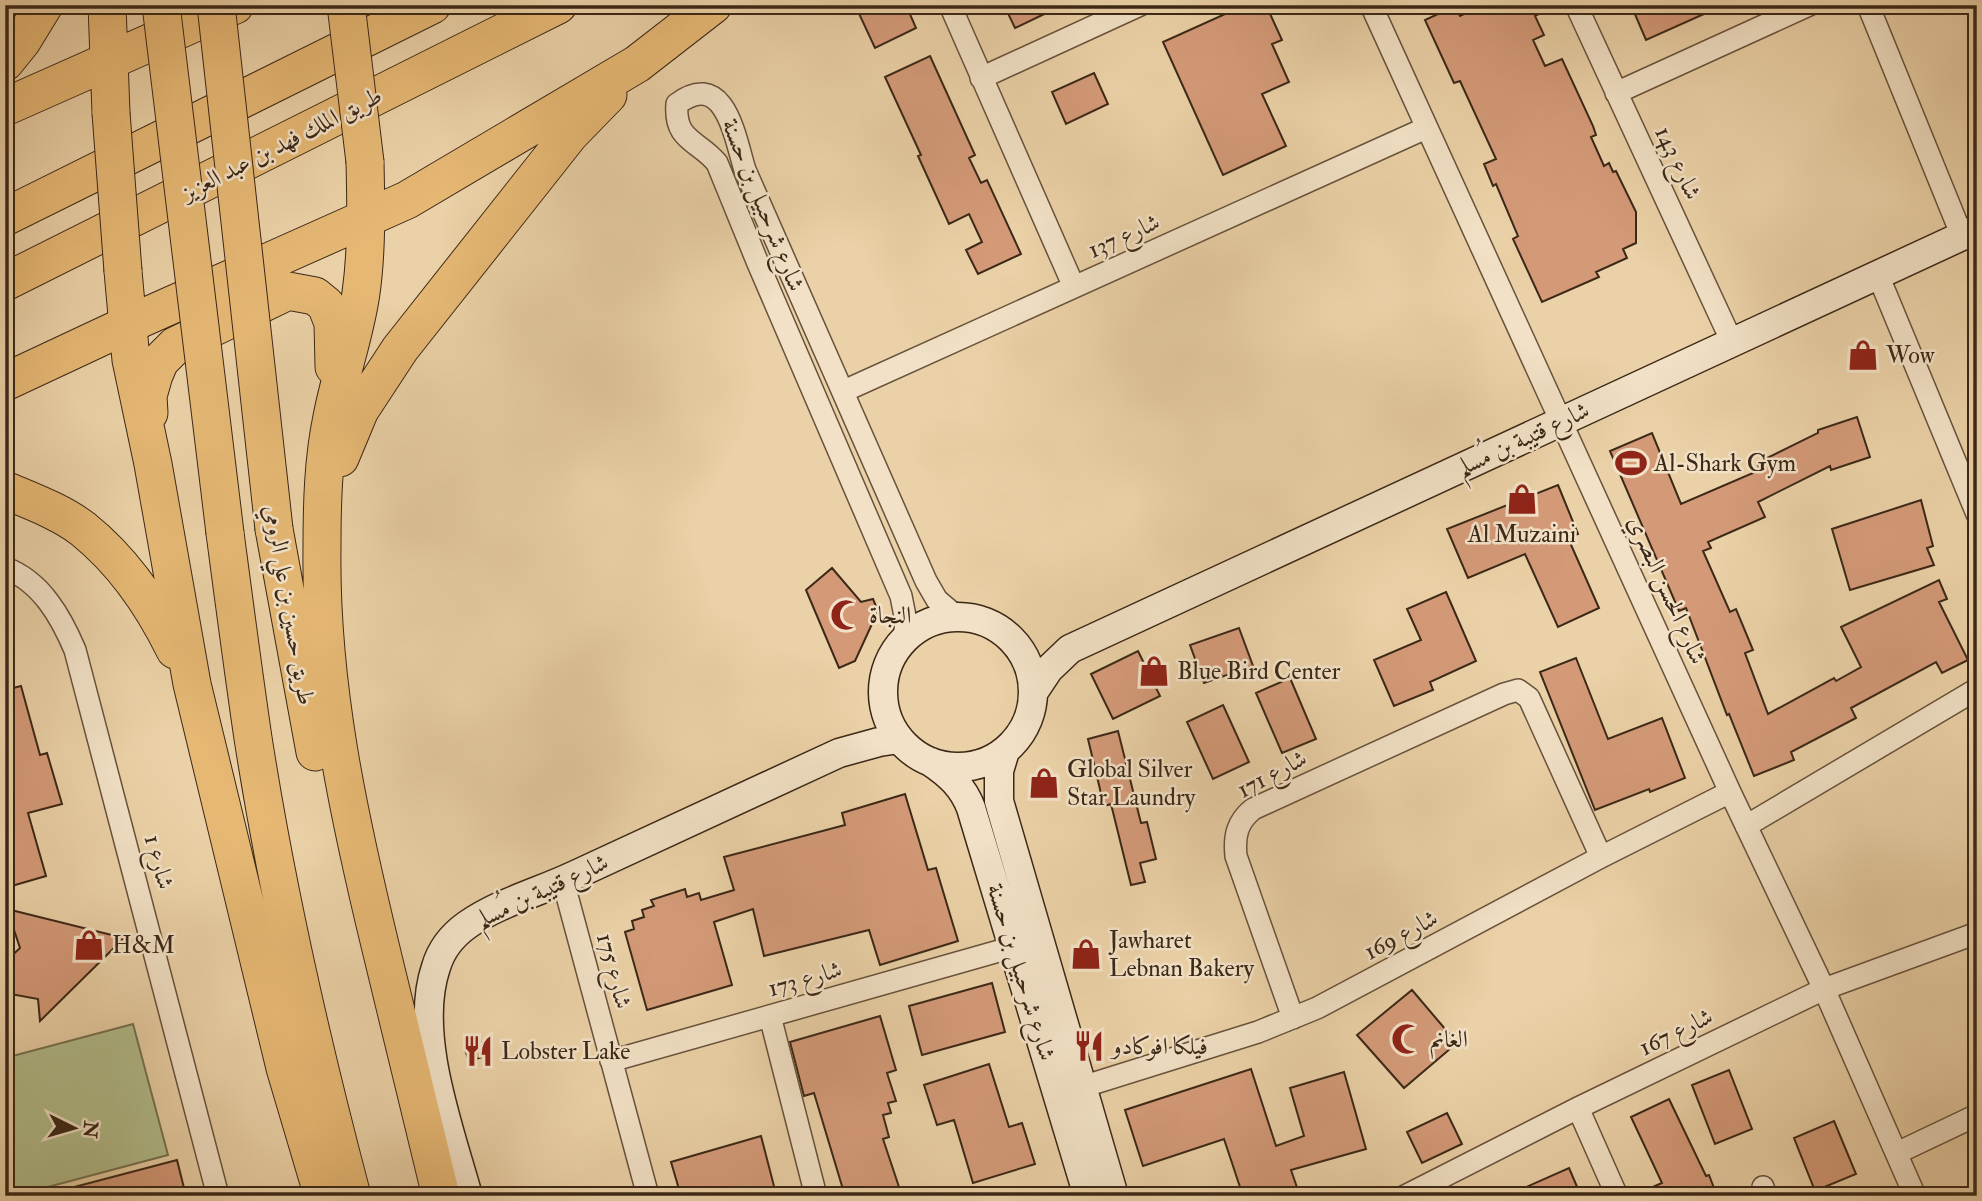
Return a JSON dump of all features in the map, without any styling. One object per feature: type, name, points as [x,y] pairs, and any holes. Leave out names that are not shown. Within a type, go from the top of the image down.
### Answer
[{"type":"highway","points":[[5,62],[22,41],[44,5]]},
{"type":"highway","points":[[107,5],[111,113],[131,360],[153,464],[192,684],[285,1068],[323,1196]]},
{"type":"highway","name":"طريق حسين بن علي الرومي","points":[[161,5],[225,533],[253,739],[273,848],[334,1128],[352,1196]]},
{"type":"highway","name":"طريق حسين بن علي الرومي","points":[[216,5],[274,529],[310,726],[419,1196]]},
{"type":"highway","points":[[5,107],[235,5]]},
{"type":"highway","points":[[346,5],[365,162],[366,219],[360,301],[335,403],[326,457],[322,604],[326,655],[350,821],[441,1196]]},
{"type":"highway","points":[[5,218],[432,5]]},
{"type":"highway","name":"طريق الملك فهد بن عبد العزيز","points":[[5,282],[558,5]]},
{"type":"highway","points":[[5,382],[407,200],[637,64],[713,5]]},
{"type":"highway","points":[[323,501],[360,410],[400,349],[570,135],[637,64]]},
{"type":"highway","points":[[153,464],[148,396],[160,361],[175,346],[288,291],[315,296],[326,305],[333,323],[335,403]]},
{"type":"highway","points":[[5,490],[82,528],[122,565],[155,609],[192,684]]},
{"type":"highway","points":[[305,1196],[306,1139]]},
{"type":"street","points":[[950,5],[1074,287]]},
{"type":"street","points":[[981,78],[1140,5]]},
{"type":"street","name":"شارع الحسن البصري","points":[[1371,5],[1746,827],[1824,989],[1915,1196]]},
{"type":"street","name":"شارع 143","points":[[1576,5],[1732,342]]},
{"type":"street","points":[[1616,93],[1810,5]]},
{"type":"street","points":[[1868,5],[1969,232]]},
{"type":"street","name":"شارع شرحبيل بن حسنة","points":[[904,640],[906,621],[901,596],[717,163],[708,152],[692,144],[682,134],[676,119],[677,104],[687,97],[700,93],[713,96],[723,106],[745,170],[926,581],[937,600],[957,617]]},
{"type":"street","name":"شارع 137","points":[[844,391],[1426,128]]},
{"type":"street","name":"شارع قتيبة بن مُسلم","points":[[1033,693],[1049,669],[1070,649],[1969,232]]},
{"type":"street","points":[[1878,275],[1970,480],[1977,514]]},
{"type":"street","name":"شارع 1","points":[[5,568],[26,579],[40,592],[56,611],[75,650],[218,1196]]},
{"type":"street","points":[[957,617],[979,619],[996,626],[1010,637],[1029,667],[1033,693],[1023,731],[1005,751],[970,767],[943,766],[919,756],[899,739],[887,715],[884,702],[885,675],[896,650],[904,640],[930,622],[957,617]]},
{"type":"street","name":"شارع قتيبة بن مُسلم","points":[[1021,651],[1070,649]]},
{"type":"street","name":"شارع 171","points":[[1293,1018],[1236,856],[1235,839],[1244,816],[1252,808],[1518,690],[1529,698],[1601,857]]},
{"type":"street","points":[[1746,827],[1977,690]]},
{"type":"street","name":"شارع قتيبة بن مُسلم","points":[[839,753],[856,738],[884,702]]},
{"type":"street","name":"شارع قتيبة بن مُسلم","points":[[468,1196],[436,1076],[429,1038],[429,1013],[436,967],[450,940],[467,924],[483,915],[563,881],[839,753],[899,739]]},
{"type":"street","name":"شارع شرحبيل بن حسنة","points":[[1005,751],[999,771],[999,801],[1114,1196]]},
{"type":"street","name":"شارع شرحبيل بن حسنة","points":[[930,762],[950,777],[968,799],[1088,1196]]},
{"type":"street","name":"شارع 169","points":[[1082,1087],[1232,1041],[1293,1018],[1349,992],[1601,857],[1730,792]]},
{"type":"street","name":"شارع 175","points":[[563,881],[648,1196]]},
{"type":"street","name":"شارع 167","points":[[1405,1196],[1578,1108],[1824,989],[1977,933]]},
{"type":"street","name":"شارع 173","points":[[611,1061],[1013,947]]},
{"type":"street","points":[[770,1016],[816,1196]]},
{"type":"street","points":[[1578,1108],[1617,1196]]},
{"type":"street","points":[[1897,1153],[1977,1115]]},
{"type":"green space","points":[[133,1024],[168,1155],[14,1196],[5,1196],[5,1058]]},
{"type":"building","points":[[855,5],[906,5],[916,28],[875,48]]},
{"type":"building","points":[[1004,5],[1063,5],[1015,28]]},
{"type":"building","points":[[1245,5],[1266,5],[1282,40],[1272,44],[1289,82],[1262,94],[1286,146],[1223,175],[1163,42]]},
{"type":"building","points":[[1484,5],[1555,5],[1535,16],[1544,35],[1533,40],[1545,66],[1562,59],[1593,126],[1596,135],[1591,137],[1604,166],[1609,163],[1613,172],[1616,171],[1636,212],[1636,243],[1623,249],[1627,258],[1596,272],[1599,277],[1542,302],[1513,239],[1518,236],[1496,184],[1493,186],[1484,164],[1496,159],[1460,81],[1454,83],[1425,20],[1455,6],[1460,16]]},
{"type":"building","points":[[1631,5],[1724,5],[1646,40]]},
{"type":"building","points":[[930,56],[975,155],[969,158],[981,183],[987,180],[1021,254],[978,274],[966,250],[982,242],[969,214],[949,224],[885,77]]},
{"type":"building","points":[[1094,73],[1108,104],[1066,124],[1052,92]]},
{"type":"building","points":[[1857,417],[1870,457],[1831,470],[1830,466],[1758,502],[1765,517],[1708,542],[1711,548],[1703,551],[1730,612],[1736,609],[1753,650],[1745,653],[1768,714],[1834,678],[1836,681],[1861,667],[1841,627],[1939,580],[1947,599],[1939,602],[1968,660],[1942,673],[1936,662],[1851,708],[1856,718],[1791,752],[1794,760],[1754,776],[1729,714],[1727,715],[1686,608],[1679,611],[1610,451],[1652,433],[1681,504],[1760,470],[1757,463],[1818,433],[1818,430]]},
{"type":"building","points":[[1558,485],[1578,534],[1568,538],[1599,608],[1558,627],[1525,554],[1468,578],[1447,529]]},
{"type":"building","points":[[1921,500],[1933,546],[1927,548],[1934,565],[1850,590],[1832,529]]},
{"type":"building","name":"النجاة","points":[[832,568],[861,602],[873,599],[878,611],[855,661],[839,668],[806,590]]},
{"type":"building","points":[[1446,592],[1476,661],[1430,682],[1433,690],[1394,706],[1374,660],[1421,640],[1407,609]]},
{"type":"building","points":[[1239,628],[1253,666],[1204,683],[1190,645]]},
{"type":"building","points":[[1138,651],[1160,696],[1113,719],[1091,674]]},
{"type":"building","points":[[1576,658],[1608,739],[1662,718],[1685,778],[1595,810],[1540,672]]},
{"type":"building","points":[[1290,678],[1316,739],[1282,753],[1256,693]]},
{"type":"building","points":[[21,686],[40,755],[47,753],[62,804],[28,813],[46,876],[5,888],[5,690]]},
{"type":"building","points":[[1223,705],[1249,762],[1213,779],[1187,722]]},
{"type":"building","points":[[1118,731],[1141,823],[1147,822],[1156,859],[1140,863],[1145,882],[1131,885],[1111,804],[1104,806],[1088,739]]},
{"type":"building","points":[[905,794],[928,870],[936,868],[958,941],[880,965],[869,930],[764,956],[753,909],[714,922],[732,985],[647,1010],[625,932],[634,929],[632,921],[644,917],[642,910],[654,906],[651,900],[685,889],[687,897],[699,893],[701,900],[734,890],[724,857],[845,825],[842,813]]},
{"type":"building","points":[[7,909],[124,938],[40,1021],[38,999],[5,993],[5,962],[20,948]]},
{"type":"building","points":[[992,983],[1005,1032],[922,1055],[909,1006]]},
{"type":"building","name":"الغانم","points":[[1412,990],[1457,1043],[1404,1088],[1357,1035]]},
{"type":"building","points":[[880,1016],[896,1070],[887,1073],[896,1101],[888,1103],[891,1113],[883,1115],[889,1137],[883,1139],[902,1196],[845,1196],[814,1093],[804,1096],[790,1042]]},
{"type":"building","name":"Lobster Lake","points":[[489,1040],[492,1054],[469,1061],[464,1047]]},
{"type":"building","points":[[989,1064],[1009,1127],[1022,1123],[1035,1164],[973,1183],[954,1120],[937,1125],[924,1085]]},
{"type":"building","points":[[1251,1069],[1276,1146],[1304,1136],[1290,1088],[1344,1072],[1366,1149],[1291,1170],[1300,1196],[1243,1196],[1224,1139],[1143,1166],[1125,1110]]},
{"type":"building","points":[[1729,1070],[1752,1129],[1715,1144],[1692,1085]]},
{"type":"building","points":[[1669,1099],[1706,1176],[1709,1175],[1717,1196],[1632,1196],[1662,1183],[1631,1117]]},
{"type":"building","points":[[1447,1113],[1462,1144],[1422,1163],[1407,1132]]},
{"type":"building","points":[[1834,1121],[1856,1174],[1815,1191],[1794,1138]]},
{"type":"building","points":[[761,1136],[775,1190],[754,1196],[681,1196],[671,1162]]},
{"type":"building","points":[[177,1160],[186,1196],[60,1196],[59,1191]]},
{"type":"building","points":[[1569,1168],[1581,1196],[1506,1196]]},
{"type":"place","name":"Wow","points":[[1863,355]]},
{"type":"place","name":"Al-Shark Gym","points":[[1631,463]]},
{"type":"place","name":"Al Muzaini","points":[[1522,499]]},
{"type":"place","name":"النجاة","points":[[846,615]]},
{"type":"place","name":"Blue Bird Center","points":[[1154,671]]},
{"type":"place","name":"Global Silver Star Laundry","points":[[1044,783]]},
{"type":"place","name":"H&M","points":[[89,945]]},
{"type":"place","name":"Jawharet Lebnan Bakery","points":[[1086,954]]},
{"type":"place","name":"الغانم","points":[[1407,1039]]},
{"type":"place","name":"فيلكا افوكادو","points":[[1089,1046]]},
{"type":"place","name":"Lobster Lake","points":[[478,1051]]}]
